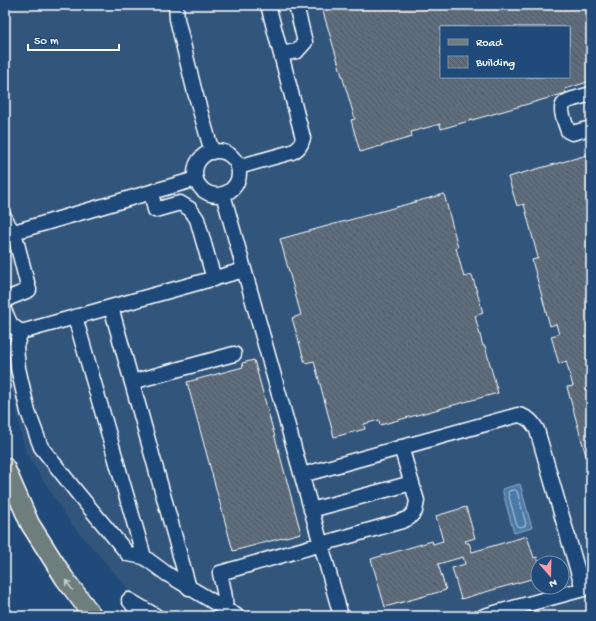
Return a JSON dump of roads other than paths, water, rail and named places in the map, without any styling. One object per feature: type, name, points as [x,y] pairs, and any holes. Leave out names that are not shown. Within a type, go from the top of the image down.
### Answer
[{"type":"main road","points":[[5,468],[33,528],[65,579],[92,616]]},
{"type":"lane","points":[[176,5],[177,19],[194,89],[212,152]]},
{"type":"lane","points":[[238,167],[292,152],[301,144],[303,138],[268,5]]},
{"type":"lane","points":[[281,54],[297,51],[305,42],[296,5]]},
{"type":"lane","points":[[591,94],[565,102],[562,106],[562,114],[568,131],[572,133],[591,128]]},
{"type":"lane","points":[[212,152],[224,152],[229,154],[238,167],[239,174],[236,184],[233,189],[223,194],[218,195],[206,192],[198,184],[196,179],[196,167],[198,162],[206,154],[212,152]]},
{"type":"lane","points":[[14,232],[196,179]]},
{"type":"lane","points":[[151,192],[155,210],[180,203],[190,208],[197,219],[214,279]]},
{"type":"lane","points":[[223,194],[341,616]]},
{"type":"lane","points":[[5,218],[14,232],[29,290],[9,298],[5,302]]},
{"type":"lane","points":[[21,332],[244,270]]},
{"type":"lane","points":[[111,307],[189,588]]},
{"type":"lane","points":[[5,312],[11,325],[21,332]]},
{"type":"lane","points":[[75,317],[144,557]]},
{"type":"lane","points":[[21,332],[16,346],[18,368],[28,412],[41,447],[128,554],[144,557],[166,574],[237,616]]},
{"type":"lane","points":[[132,382],[234,354]]},
{"type":"lane","points":[[302,475],[518,415],[526,417],[532,422],[537,430],[587,588],[484,616]]},
{"type":"lane","points":[[225,609],[226,600],[222,589],[220,573],[408,518],[415,511],[417,501],[401,447]]},
{"type":"lane","points":[[311,510],[412,483]]},
{"type":"lane","points":[[141,616],[129,600],[156,616]]},
{"type":"water","points":[[520,484],[532,528],[514,533],[502,489]]}]
